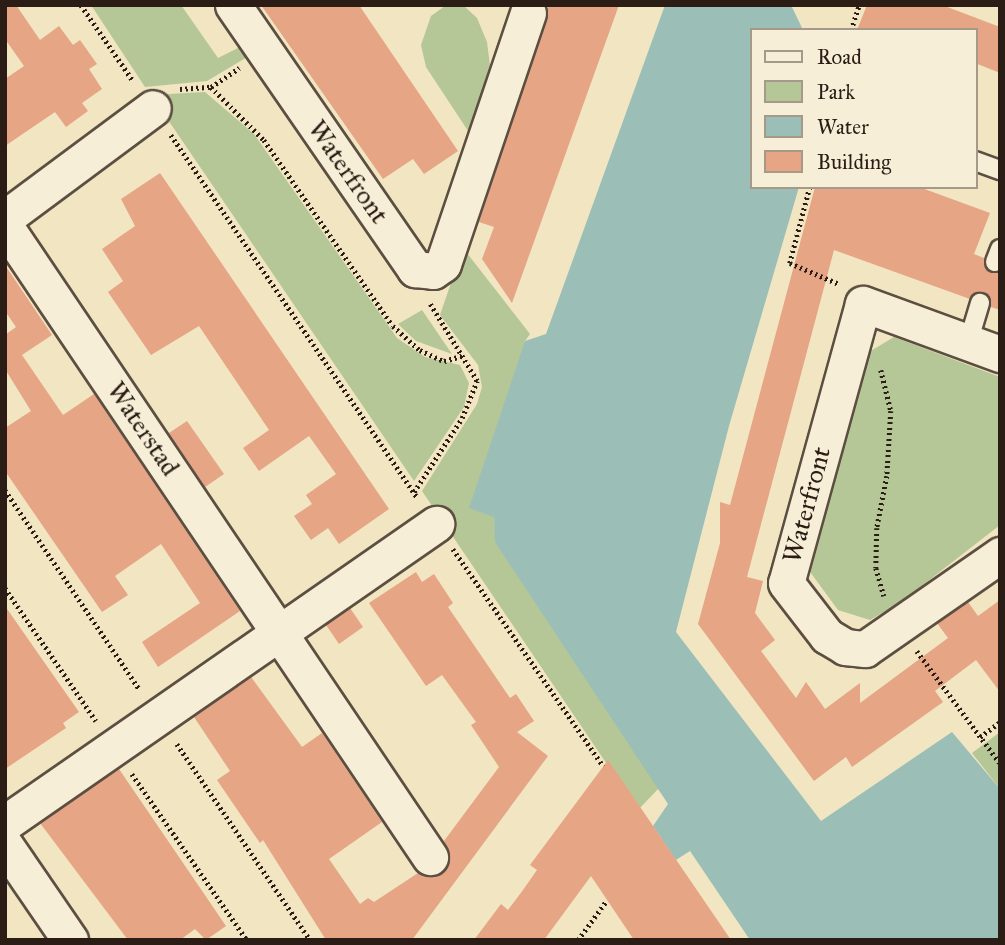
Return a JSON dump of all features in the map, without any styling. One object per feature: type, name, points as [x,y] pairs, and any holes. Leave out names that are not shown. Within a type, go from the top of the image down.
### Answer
[{"type":"street","name":"Waterfront","points":[[233,5],[415,269],[433,271]]},
{"type":"street","points":[[433,271],[443,264],[522,8]]},
{"type":"street","points":[[5,218],[164,99]]},
{"type":"street","name":"Waterstad","points":[[5,226],[430,857]]},
{"type":"street","name":"Waterfront","points":[[984,349],[863,304],[786,583],[827,636],[845,646],[865,649],[901,627],[1000,555]]},
{"type":"street","points":[[5,822],[436,524]]},
{"type":"street","points":[[5,845],[70,940]]},
{"type":"lane","points":[[977,162],[1000,170]]},
{"type":"lane","points":[[980,303],[984,349]]},
{"type":"path","points":[[81,5],[164,99],[414,492],[603,766]]},
{"type":"path","points":[[852,28],[859,5]]},
{"type":"path","points":[[164,99],[211,86],[265,51]]},
{"type":"path","points":[[211,86],[264,139],[393,326],[420,350],[444,360],[462,356]]},
{"type":"path","points":[[809,189],[790,263],[823,275]]},
{"type":"path","points":[[414,492],[475,391],[474,372],[430,310],[433,271]]},
{"type":"path","points":[[880,364],[891,411],[876,568],[884,597],[901,627],[1000,763]]},
{"type":"path","points":[[980,737],[1000,722]]},
{"type":"path","points":[[578,940],[607,900]]},
{"type":"green space","points":[[91,5],[181,5],[218,58],[242,46],[249,56],[207,81],[145,87]]},
{"type":"green space","points":[[463,5],[477,18],[487,42],[491,74],[474,140],[426,67],[421,45],[431,16],[445,6]]},
{"type":"green space","points":[[205,92],[254,134],[397,338],[425,357],[460,365],[469,383],[464,407],[414,481],[151,95]]},
{"type":"green space","points":[[463,248],[530,334],[525,341],[494,517],[496,542],[659,788],[638,810],[422,491],[477,404],[482,387],[478,365],[440,315]]},
{"type":"green space","points":[[422,310],[452,354],[416,341],[398,324]]},
{"type":"green space","points":[[894,337],[1000,377],[1000,525],[901,602],[870,620],[838,610],[805,565],[869,352]]},
{"type":"green space","points":[[1000,732],[1000,789],[972,753]]},
{"type":"water","points":[[665,5],[791,5],[802,28],[750,28],[750,189],[798,189],[729,426],[676,632],[821,821],[952,732],[1000,789],[1000,940],[750,940],[690,851],[676,860],[653,826],[668,804],[495,542],[494,517],[469,508],[525,341],[546,334]]},
{"type":"building","points":[[5,5],[16,5],[40,40],[59,26],[73,45],[80,40],[97,64],[89,69],[102,89],[82,103],[88,111],[66,127],[55,112],[5,146],[5,79],[24,66],[5,39]]},
{"type":"building","points":[[261,5],[359,5],[458,151],[424,174],[413,159],[383,179]]},
{"type":"building","points":[[549,5],[619,5],[512,303],[482,259],[494,227],[479,222]]},
{"type":"building","points":[[867,5],[942,5],[1000,27],[1000,73],[977,64],[977,28],[858,28]]},
{"type":"building","points":[[160,173],[389,509],[339,544],[328,528],[311,540],[294,516],[312,504],[306,495],[336,474],[309,436],[259,471],[243,448],[269,430],[199,326],[151,355],[108,292],[123,281],[102,249],[135,226],[121,199]]},
{"type":"building","points":[[814,189],[924,189],[990,213],[974,254],[984,258],[990,272],[1000,272],[1000,310],[991,307],[984,292],[970,299],[834,250],[747,577],[763,581],[755,613],[775,640],[761,651],[796,698],[806,682],[825,709],[860,683],[860,703],[948,638],[937,623],[968,602],[978,616],[1000,600],[1000,692],[976,660],[935,691],[943,702],[852,767],[846,757],[814,781],[698,624],[720,543],[720,502],[730,505]]},
{"type":"building","points":[[5,265],[52,335],[22,355],[63,415],[94,394],[240,611],[158,667],[142,642],[200,603],[161,544],[115,576],[128,595],[102,612],[5,471],[5,428],[31,411],[5,369],[5,335],[16,327],[5,311]]},
{"type":"building","points":[[187,421],[224,474],[205,487],[169,433]]},
{"type":"building","points":[[416,572],[422,582],[434,574],[453,603],[448,607],[510,698],[516,694],[534,721],[517,732],[548,756],[412,940],[326,940],[263,840],[260,843],[217,780],[230,771],[194,717],[251,677],[302,747],[322,733],[382,822],[329,859],[360,904],[368,898],[374,902],[418,873],[431,877],[441,874],[450,856],[444,841],[499,767],[471,725],[476,722],[442,675],[426,686],[369,603]]},
{"type":"building","points":[[5,606],[79,712],[63,723],[66,728],[5,769]]},
{"type":"building","points":[[350,608],[363,627],[339,644],[326,625]]},
{"type":"building","points":[[608,760],[731,940],[634,940],[591,876],[544,940],[474,940],[501,904],[508,910],[523,890],[537,870],[530,865]]},
{"type":"building","points":[[119,769],[226,926],[206,940],[195,929],[180,940],[128,940],[40,823]]}]
